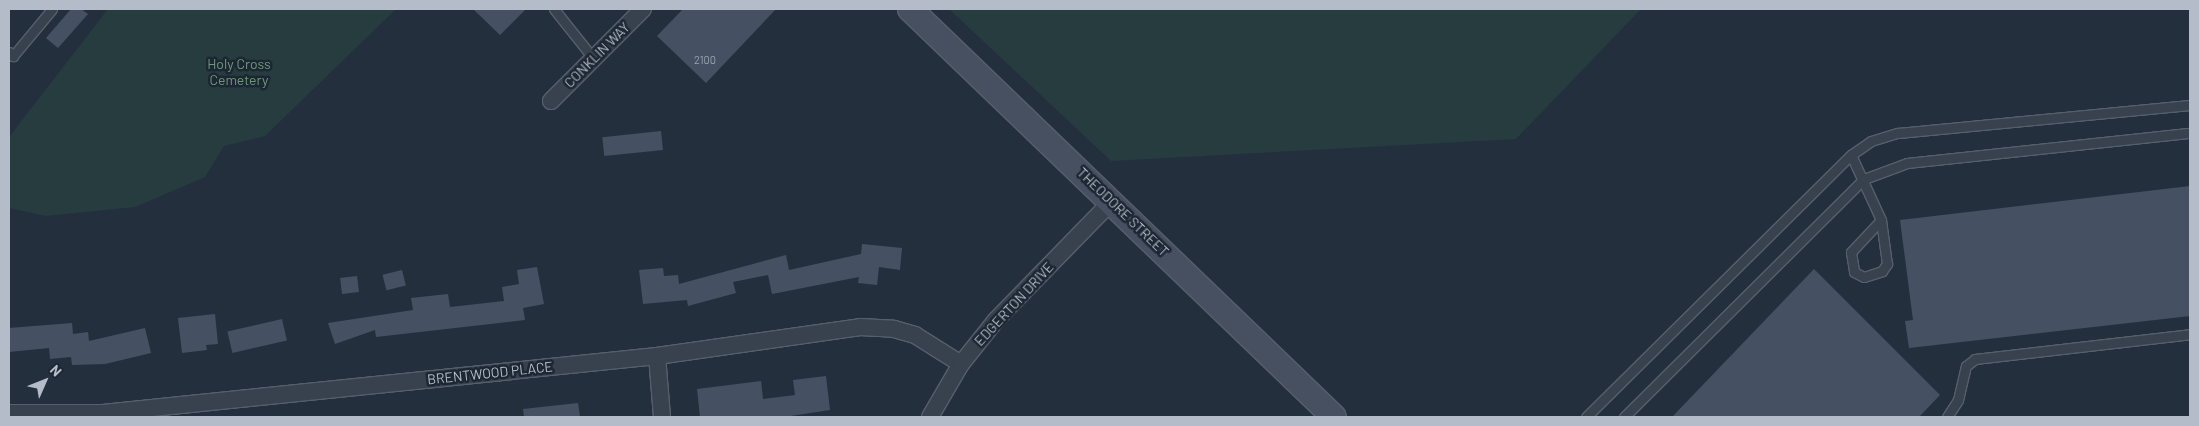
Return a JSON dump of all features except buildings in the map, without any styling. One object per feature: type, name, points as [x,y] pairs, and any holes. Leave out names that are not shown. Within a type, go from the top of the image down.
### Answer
[{"type":"street","name":"CONKLIN WAY","points":[[551,101],[643,9]]},
{"type":"street","name":"THEODORE STREET","points":[[910,9],[1112,201],[1334,417]]},
{"type":"street","name":"EDGERTON DRIVE","points":[[930,417],[961,364],[996,320],[1112,201]]},
{"type":"street","name":"BRENTWOOD PLACE","points":[[9,414],[103,413],[657,356],[860,327],[894,329],[915,335],[961,364]]},
{"type":"street","points":[[657,356],[662,417]]},
{"type":"lane","points":[[9,52],[13,56],[52,9]]},
{"type":"lane","points":[[554,9],[593,58]]},
{"type":"lane","points":[[1586,417],[1851,155],[1871,141],[1898,133],[2190,105]]},
{"type":"lane","points":[[1624,417],[1864,178],[1907,163],[2190,133]]},
{"type":"lane","points":[[1851,155],[1864,178],[1881,220],[1887,264],[1882,271],[1864,277],[1854,272],[1851,252],[1881,220]]},
{"type":"lane","points":[[1947,417],[1958,400],[1966,366],[1975,359],[2190,334]]},
{"type":"green space","name":"Holy Cross Cemetery","points":[[108,9],[396,9],[265,136],[224,146],[205,177],[135,207],[46,216],[9,208],[9,137]]},
{"type":"green space","points":[[949,9],[1641,9],[1516,139],[1111,161]]}]
